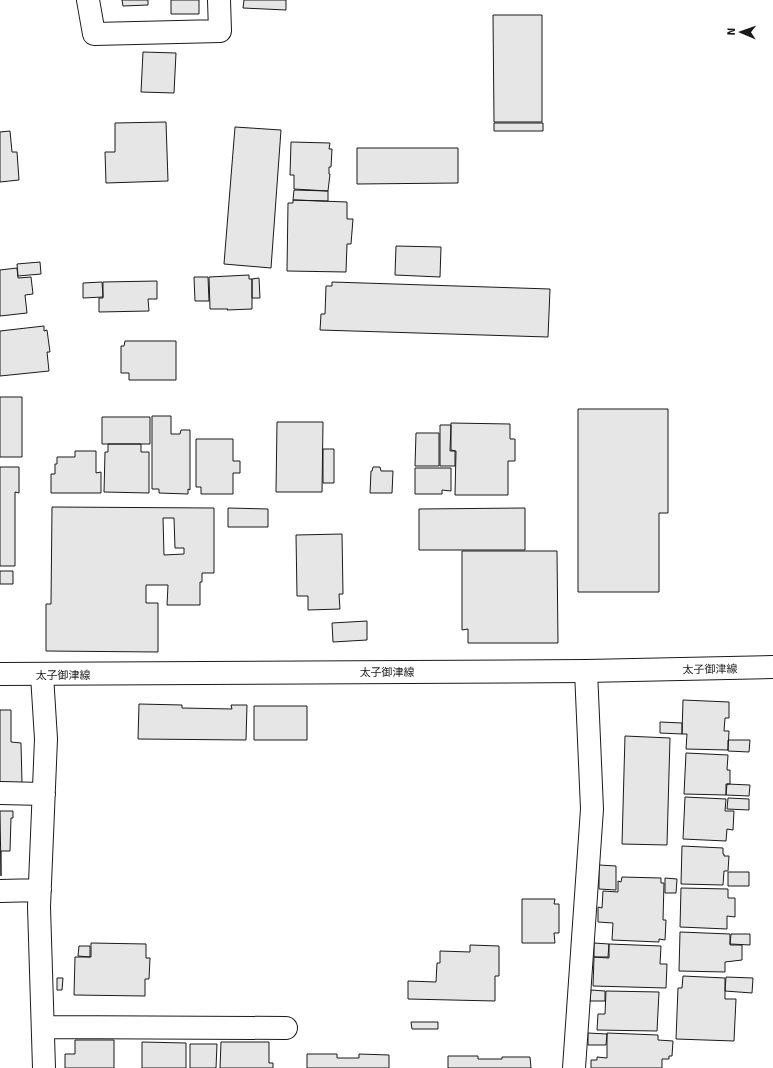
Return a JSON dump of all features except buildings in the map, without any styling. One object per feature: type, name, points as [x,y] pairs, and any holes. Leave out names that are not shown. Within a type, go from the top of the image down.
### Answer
[{"type":"street","points":[[88,0],[94,34],[220,31],[219,0]]},
{"type":"street","name":"太子御津線","points":[[0,674],[42,675],[586,671],[773,667]]},
{"type":"street","points":[[574,1068],[592,809],[586,671]]},
{"type":"street","points":[[42,675],[46,739],[40,890],[44,1068]]},
{"type":"street","points":[[0,793],[44,794]]},
{"type":"street","points":[[0,891],[40,890]]},
{"type":"street","points":[[43,1027],[286,1028]]}]
